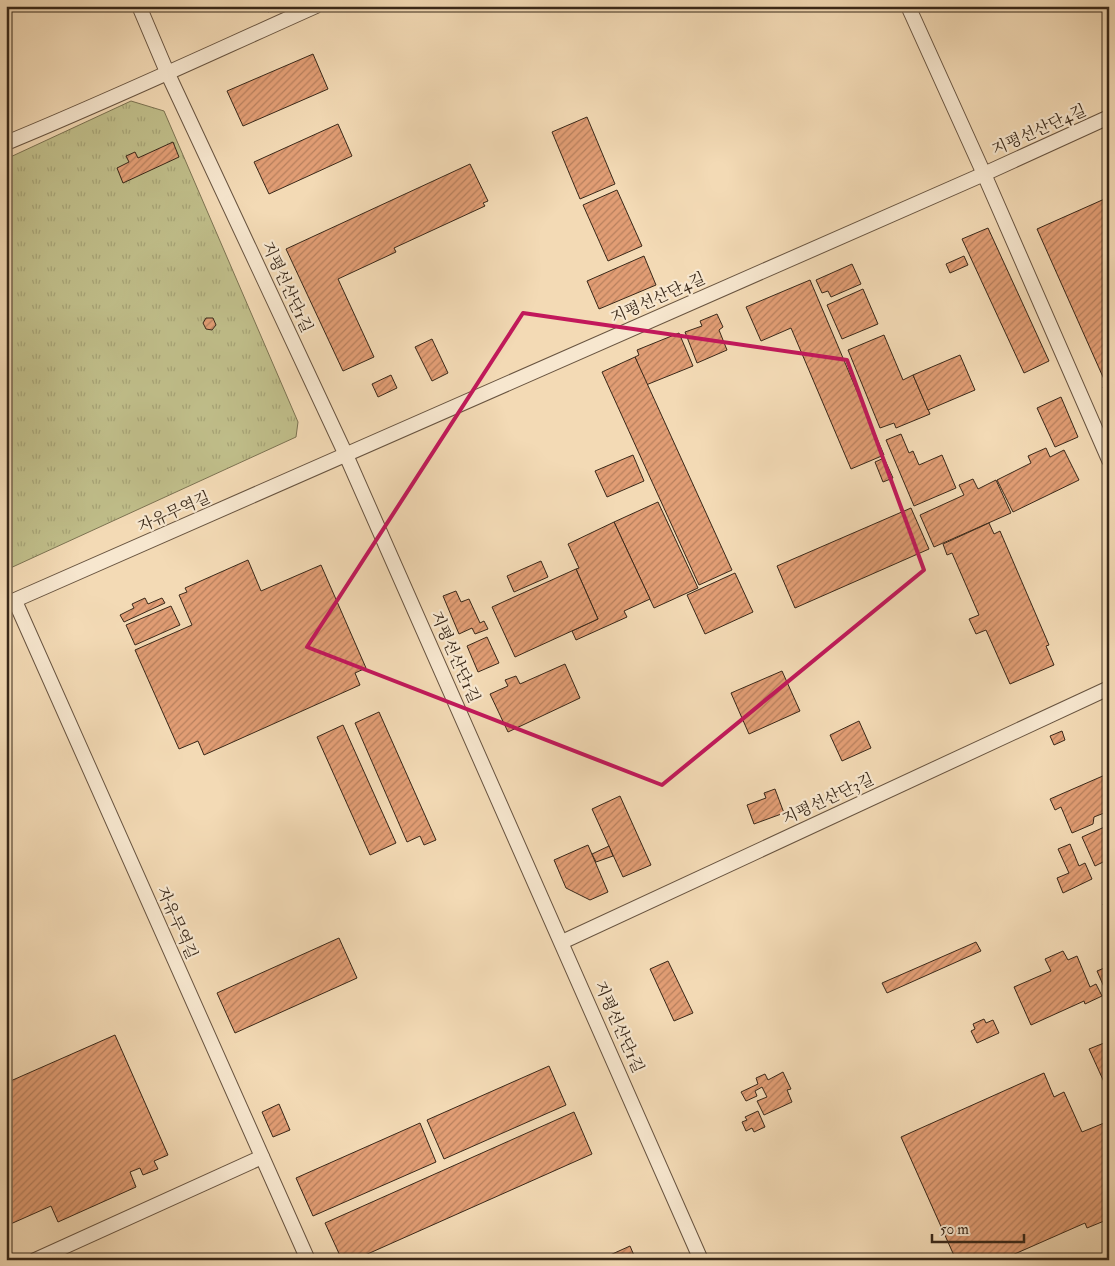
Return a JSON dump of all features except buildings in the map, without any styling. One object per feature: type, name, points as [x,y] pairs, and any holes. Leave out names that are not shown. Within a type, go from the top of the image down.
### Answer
[{"type":"street","name":"지평선산단1길","points":[[139,6],[167,72],[346,455],[701,1260]]},
{"type":"street","points":[[6,143],[72,116],[316,6]]},
{"type":"street","points":[[908,6],[984,174]]},
{"type":"street","name":"지평선산단4길","points":[[346,455],[1109,117]]},
{"type":"street","name":"지평선산단4길","points":[[984,174],[1109,460]]},
{"type":"street","name":"자유무역길","points":[[308,1260],[10,602],[346,455]]},
{"type":"street","name":"지평선산단3길","points":[[562,942],[1109,688]]},
{"type":"street","points":[[35,1260],[262,1157]]},
{"type":"highlighted area","points":[[523,313],[847,360],[924,570],[662,785],[307,647]]},
{"type":"green space","points":[[131,101],[164,111],[298,422],[296,437],[6,570],[6,159]]}]
